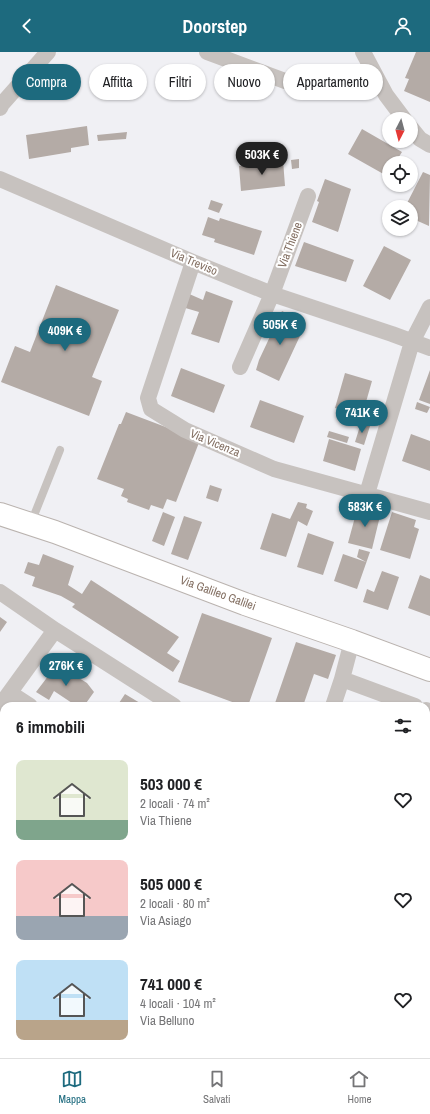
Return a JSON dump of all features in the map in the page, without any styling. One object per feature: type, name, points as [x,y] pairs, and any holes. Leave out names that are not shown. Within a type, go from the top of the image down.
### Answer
[{"type":"main road","name":"Via Galileo Galilei","points":[[2,513],[245,604],[430,670]]},
{"type":"street","points":[[1,105],[48,52]]},
{"type":"street","points":[[207,52],[283,80]]},
{"type":"street","points":[[362,52],[386,95],[399,112]]},
{"type":"street","points":[[418,137],[430,145]]},
{"type":"street","name":"Via Treviso","points":[[0,179],[193,262],[272,294],[430,348]]},
{"type":"street","name":"Via Thiene","points":[[240,368],[272,294],[308,196]]},
{"type":"street","name":"Via Vicenza","points":[[193,262],[148,398],[151,409],[185,430],[274,468],[430,512]]},
{"type":"street","points":[[367,494],[412,342],[430,307]]},
{"type":"street","points":[[0,592],[55,630],[168,702]]},
{"type":"street","points":[[18,702],[5,698],[55,630]]},
{"type":"street","points":[[333,702],[342,679],[352,641]]},
{"type":"street","points":[[342,679],[404,702]]},
{"type":"lane","points":[[31,524],[60,450]]},
{"type":"building","points":[[416,52],[430,52],[430,102],[404,91],[409,79],[405,78]]},
{"type":"building","points":[[87,126],[89,145],[71,148],[71,152],[29,159],[26,135]]},
{"type":"building","points":[[362,129],[382,140],[382,148],[395,148],[402,152],[399,156],[382,156],[382,173],[348,154]]},
{"type":"building","points":[[127,132],[126,139],[98,141],[97,135]]},
{"type":"building","points":[[299,159],[299,168],[292,169],[291,160]]},
{"type":"building","points":[[283,160],[285,186],[241,191],[239,166]]},
{"type":"building","points":[[423,172],[430,175],[429,226],[418,221],[418,200],[409,200],[413,192],[418,192],[418,182]]},
{"type":"building","points":[[325,179],[351,189],[338,232],[312,222],[319,202],[317,201]]},
{"type":"building","points":[[211,200],[223,204],[219,213],[208,209]]},
{"type":"building","points":[[208,217],[219,221],[220,218],[262,231],[254,255],[214,242],[215,239],[202,235]]},
{"type":"building","points":[[304,242],[354,260],[346,282],[295,266]]},
{"type":"building","points":[[384,246],[411,260],[390,300],[363,286]]},
{"type":"building","points":[[56,285],[119,310],[92,377],[102,381],[89,416],[1,382],[15,346],[30,352]]},
{"type":"building","points":[[206,291],[233,301],[219,343],[191,334],[199,312],[182,307],[187,293],[203,300]]},
{"type":"building","points":[[282,311],[306,323],[279,381],[256,370],[259,360]]},
{"type":"building","points":[[181,368],[225,385],[214,413],[171,396]]},
{"type":"building","points":[[430,370],[430,404],[419,400]]},
{"type":"building","points":[[345,373],[372,381],[362,416],[335,408]]},
{"type":"building","points":[[260,400],[304,416],[294,443],[250,427]]},
{"type":"building","points":[[417,402],[430,407],[427,413],[415,409]]},
{"type":"building","points":[[126,412],[200,440],[176,502],[167,499],[163,509],[151,505],[149,510],[127,502],[128,499],[121,496],[124,489],[97,479],[119,424],[121,424]]},
{"type":"building","points":[[361,423],[370,426],[364,445],[355,442]]},
{"type":"building","points":[[329,431],[349,437],[347,443],[327,437]]},
{"type":"building","points":[[411,434],[430,441],[430,471],[402,461]]},
{"type":"building","points":[[329,439],[361,449],[355,471],[323,461]]},
{"type":"building","points":[[210,485],[222,489],[218,502],[206,498]]},
{"type":"building","points":[[298,502],[307,504],[306,508],[313,511],[307,526],[298,521],[286,557],[260,549],[272,513],[290,519]]},
{"type":"building","points":[[358,506],[381,512],[372,549],[348,543]]},
{"type":"building","points":[[163,512],[175,517],[164,546],[152,541]]},
{"type":"building","points":[[392,512],[416,520],[414,527],[419,529],[410,559],[380,550]]},
{"type":"building","points":[[184,516],[202,522],[188,560],[171,554]]},
{"type":"building","points":[[308,533],[334,542],[323,575],[297,567]]},
{"type":"building","points":[[359,549],[370,552],[357,589],[334,581],[343,554],[366,562],[357,557]]},
{"type":"building","points":[[43,554],[74,566],[68,585],[82,594],[91,580],[179,637],[167,653],[180,661],[173,672],[72,607],[75,604],[61,596],[32,586],[35,577],[24,573],[28,562],[39,565]]},
{"type":"building","points":[[382,571],[399,577],[388,610],[363,602],[367,589],[374,592]]},
{"type":"building","points":[[420,575],[430,579],[430,616],[408,608]]},
{"type":"building","points":[[202,613],[272,638],[249,702],[232,702],[178,682]]},
{"type":"building","points":[[0,617],[7,622],[0,632]]},
{"type":"building","points":[[296,642],[336,655],[328,679],[314,674],[304,702],[275,702]]},
{"type":"building","points":[[55,667],[66,670],[87,683],[94,692],[87,702],[70,702],[54,691],[49,700],[36,692]]},
{"type":"building","points":[[125,694],[138,702],[120,702]]}]
